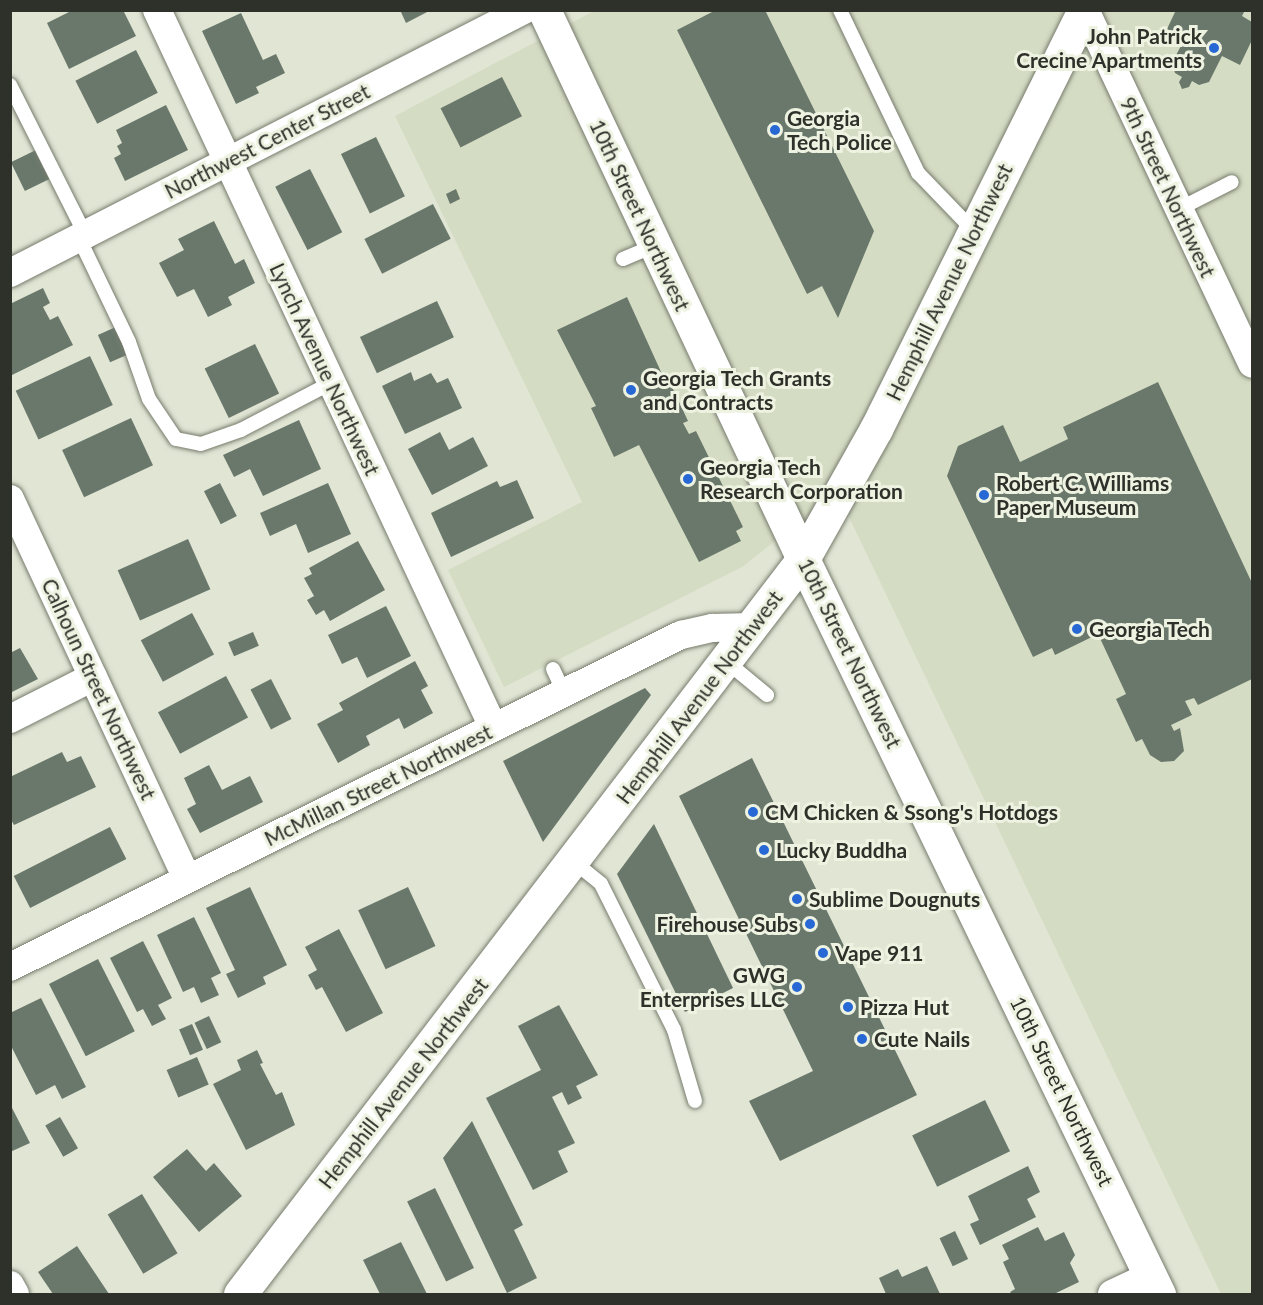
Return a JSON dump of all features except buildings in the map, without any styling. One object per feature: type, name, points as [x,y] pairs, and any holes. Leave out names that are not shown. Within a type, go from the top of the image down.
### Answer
[{"type":"street","name":"Northwest Center Street","points":[[10,273],[524,10]]},
{"type":"street","name":"10th Street Northwest","points":[[544,10],[803,559],[1155,1285]]},
{"type":"street","name":"Hemphill Avenue Northwest","points":[[240,1294],[727,662],[803,559],[876,429],[1084,10]]},
{"type":"street","name":"9th Street Northwest","points":[[1084,10],[1179,208],[1244,326],[1252,364]]},
{"type":"street","name":"Lynch Avenue Northwest","points":[[159,11],[493,727]]},
{"type":"street","name":"Calhoun Street Northwest","points":[[10,499],[187,879]]},
{"type":"street","name":"McMillan Street Northwest","points":[[10,967],[493,727],[558,681],[681,635],[712,628],[753,627]]},
{"type":"street","points":[[10,719],[93,677]]},
{"type":"street","points":[[10,1285],[15,1294]]},
{"type":"street","points":[[1112,1294],[1155,1285]]},
{"type":"lane","points":[[840,10],[918,172],[974,231]]},
{"type":"lane","points":[[10,85],[82,236],[129,342],[149,399],[176,439],[201,444],[241,430],[332,383]]},
{"type":"lane","points":[[1179,208],[1232,182]]},
{"type":"lane","points":[[623,259],[654,246]]},
{"type":"lane","points":[[727,662],[767,695]]},
{"type":"lane","points":[[573,861],[601,884],[674,1030],[695,1101]]},
{"type":"shaded area","name":"Georgia Tech","points":[[594,11],[1252,11],[1252,1294],[1221,1294],[837,492],[742,567],[504,687],[448,570],[582,502],[395,116]]},
{"type":"place","name":"John Patrick Crecine Apartments","points":[[1214,48]]},
{"type":"place","name":"Georgia Tech Police","points":[[775,130]]},
{"type":"place","name":"Georgia Tech Grants and Contracts","points":[[631,390]]},
{"type":"place","name":"Georgia Tech Research Corporation","points":[[688,479]]},
{"type":"place","name":"Robert C. Williams Paper Museum","points":[[984,495]]},
{"type":"place","name":"Georgia Tech","points":[[1077,629]]},
{"type":"place","name":"CM Chicken & Ssong's Hotdogs","points":[[753,812]]},
{"type":"place","name":"Lucky Buddha","points":[[764,850]]},
{"type":"place","name":"Sublime Dougnuts","points":[[797,899]]},
{"type":"place","name":"Firehouse Subs","points":[[810,924]]},
{"type":"place","name":"Vape 911","points":[[823,953]]},
{"type":"place","name":"GWG Enterprises LLC","points":[[797,987]]},
{"type":"place","name":"Pizza Hut","points":[[848,1007]]},
{"type":"place","name":"Cute Nails","points":[[862,1039]]}]
